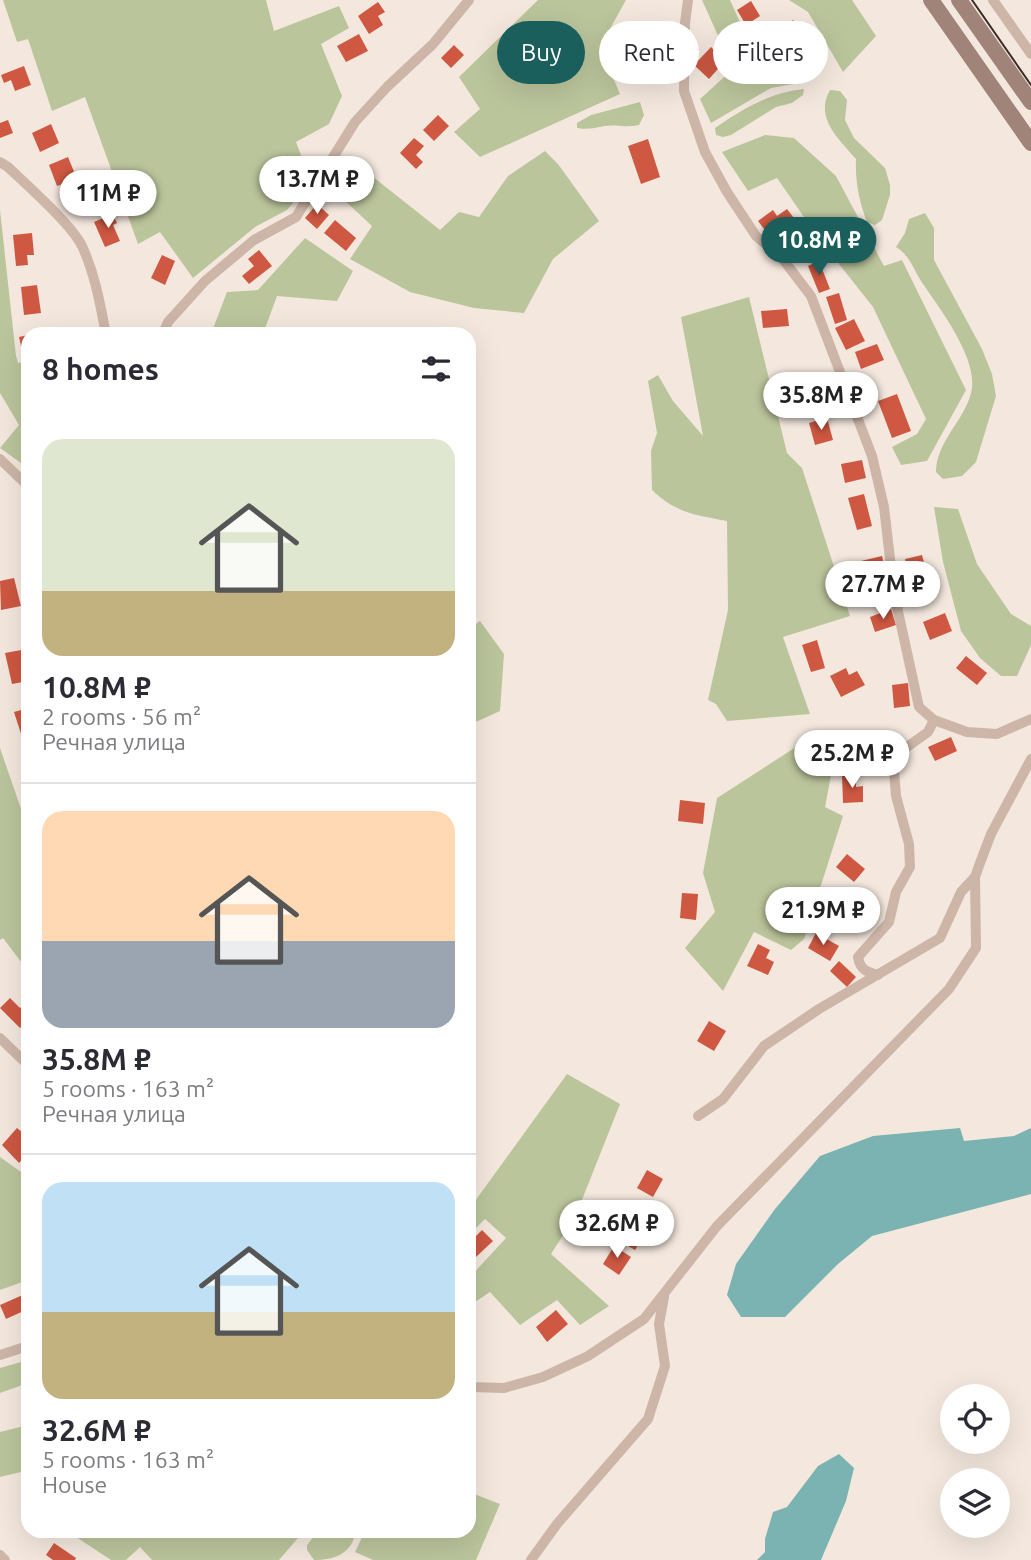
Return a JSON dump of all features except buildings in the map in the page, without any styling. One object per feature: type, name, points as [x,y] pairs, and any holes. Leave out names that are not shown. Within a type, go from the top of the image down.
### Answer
[{"type":"main road","points":[[931,0],[1031,143]]},
{"type":"main road","points":[[959,0],[1031,102]]},
{"type":"street","points":[[166,327],[205,281],[254,240],[296,216],[355,122],[387,87],[433,44],[468,0]]},
{"type":"street","points":[[688,0],[684,91],[705,152],[756,236],[782,258],[811,296],[872,456],[884,507],[894,593],[919,707],[934,720],[967,732],[996,734],[1031,719]]},
{"type":"street","points":[[993,0],[1031,54]]},
{"type":"street","points":[[0,162],[45,203],[81,244],[98,292],[105,327]]},
{"type":"street","points":[[0,459],[21,479]]},
{"type":"street","points":[[878,975],[866,972],[859,965],[858,957],[889,922],[896,892],[910,867],[911,854],[896,796],[894,771],[901,752],[928,732],[934,720]]},
{"type":"street","points":[[476,1387],[504,1388],[543,1377],[588,1356],[645,1319],[716,1226],[949,989],[976,948],[975,877],[991,834],[1031,759]]},
{"type":"street","points":[[698,1116],[723,1099],[764,1046],[819,1009],[940,938],[961,892],[975,877]]},
{"type":"street","points":[[0,1038],[21,1058]]},
{"type":"street","points":[[531,1560],[557,1524],[648,1419],[665,1366],[659,1324],[665,1295]]},
{"type":"street","points":[[0,1355],[21,1348]]},
{"type":"street","points":[[0,1555],[5,1560]]},
{"type":"green space","points":[[3,0],[266,0],[274,31],[339,6],[349,28],[321,44],[342,96],[329,124],[296,142],[311,181],[287,210],[255,227],[193,278],[160,232],[138,244],[85,97],[52,111],[28,39],[17,42]]},
{"type":"green space","points":[[538,0],[626,0],[614,21],[599,21],[599,84],[616,84],[620,94],[480,157],[454,132],[480,109],[459,77],[497,40],[497,84],[585,84],[585,21],[516,21]]},
{"type":"green space","points":[[702,0],[730,0],[740,21],[713,21],[713,24]]},
{"type":"green space","points":[[789,0],[852,0],[876,36],[843,72],[828,46],[828,21],[813,21],[808,12]]},
{"type":"green space","points":[[716,84],[793,84],[771,88],[711,123],[700,99]]},
{"type":"green space","points":[[804,89],[803,95],[792,103],[776,107],[731,135],[716,135],[715,128],[746,108],[780,94]]},
{"type":"green space","points":[[830,90],[840,91],[847,100],[845,120],[854,138],[885,168],[890,195],[882,220],[875,225],[867,222],[862,206],[856,159],[836,136],[827,119],[826,100]]},
{"type":"green space","points":[[640,102],[644,115],[639,125],[577,128],[577,123],[591,115]]},
{"type":"green space","points":[[765,135],[794,138],[836,176],[884,266],[902,260],[966,390],[927,461],[901,465],[892,447],[917,434],[926,419],[873,307],[820,240],[777,178],[748,191],[722,152]]},
{"type":"green space","points":[[545,151],[558,164],[599,221],[553,259],[524,313],[474,308],[410,292],[350,259],[372,226],[330,187],[348,157],[440,230],[459,212],[479,217],[508,176]]},
{"type":"green space","points":[[0,210],[16,356],[18,363],[21,362],[21,463],[0,448],[19,425],[0,393]]},
{"type":"green space","points":[[925,213],[934,228],[934,260],[982,349],[992,374],[996,396],[976,462],[962,476],[943,479],[936,472],[937,461],[945,441],[963,413],[971,393],[972,380],[970,365],[956,335],[908,258],[896,247],[905,233],[909,219]]},
{"type":"green space","points":[[305,238],[353,271],[337,301],[277,296],[266,327],[214,327],[227,292],[258,290]]},
{"type":"green space","points":[[749,297],[787,453],[802,468],[850,616],[783,637],[810,714],[727,721],[716,704],[708,700],[728,610],[727,521],[696,515],[678,508],[652,490],[651,451],[657,433],[648,381],[658,375],[673,401],[703,436],[681,317]]},
{"type":"green space","points":[[934,507],[958,509],[977,564],[1011,614],[1031,626],[1031,645],[1017,676],[1001,676],[980,658],[961,631],[943,562]]},
{"type":"green space","points":[[480,621],[504,654],[500,711],[476,722],[476,624]]},
{"type":"green space","points":[[813,736],[833,765],[825,807],[843,816],[804,939],[791,950],[754,932],[723,991],[685,948],[715,912],[703,873],[717,798]]},
{"type":"green space","points":[[0,748],[21,809],[21,962],[3,938],[0,940]]},
{"type":"green space","points":[[567,1074],[620,1104],[576,1215],[551,1254],[609,1306],[580,1325],[557,1300],[520,1325],[490,1292],[476,1301],[476,1270],[506,1238],[485,1219],[476,1228],[476,1200]]},
{"type":"green space","points":[[0,1157],[21,1172],[21,1282],[0,1290]]},
{"type":"green space","points":[[21,1362],[21,1386],[0,1393],[0,1368]]},
{"type":"green space","points":[[21,1427],[21,1472],[0,1477],[0,1432]]},
{"type":"green space","points":[[476,1495],[500,1504],[476,1560],[373,1560],[355,1552],[362,1538],[476,1538]]},
{"type":"green space","points":[[78,1538],[298,1538],[279,1560],[152,1560],[140,1547],[126,1560],[111,1560]]},
{"type":"green space","points":[[312,1538],[354,1538],[341,1554],[328,1559],[314,1560],[307,1550]]},
{"type":"water","points":[[960,1128],[964,1141],[1014,1136],[1031,1128],[1031,1194],[872,1236],[838,1264],[785,1317],[741,1317],[727,1295],[736,1264],[775,1209],[820,1156],[873,1136]]},
{"type":"water","points":[[839,1454],[854,1468],[846,1501],[821,1560],[757,1560],[765,1552],[765,1539],[773,1512],[787,1507],[818,1466]]},
{"type":"tram line","points":[[972,0],[1031,85]]}]
